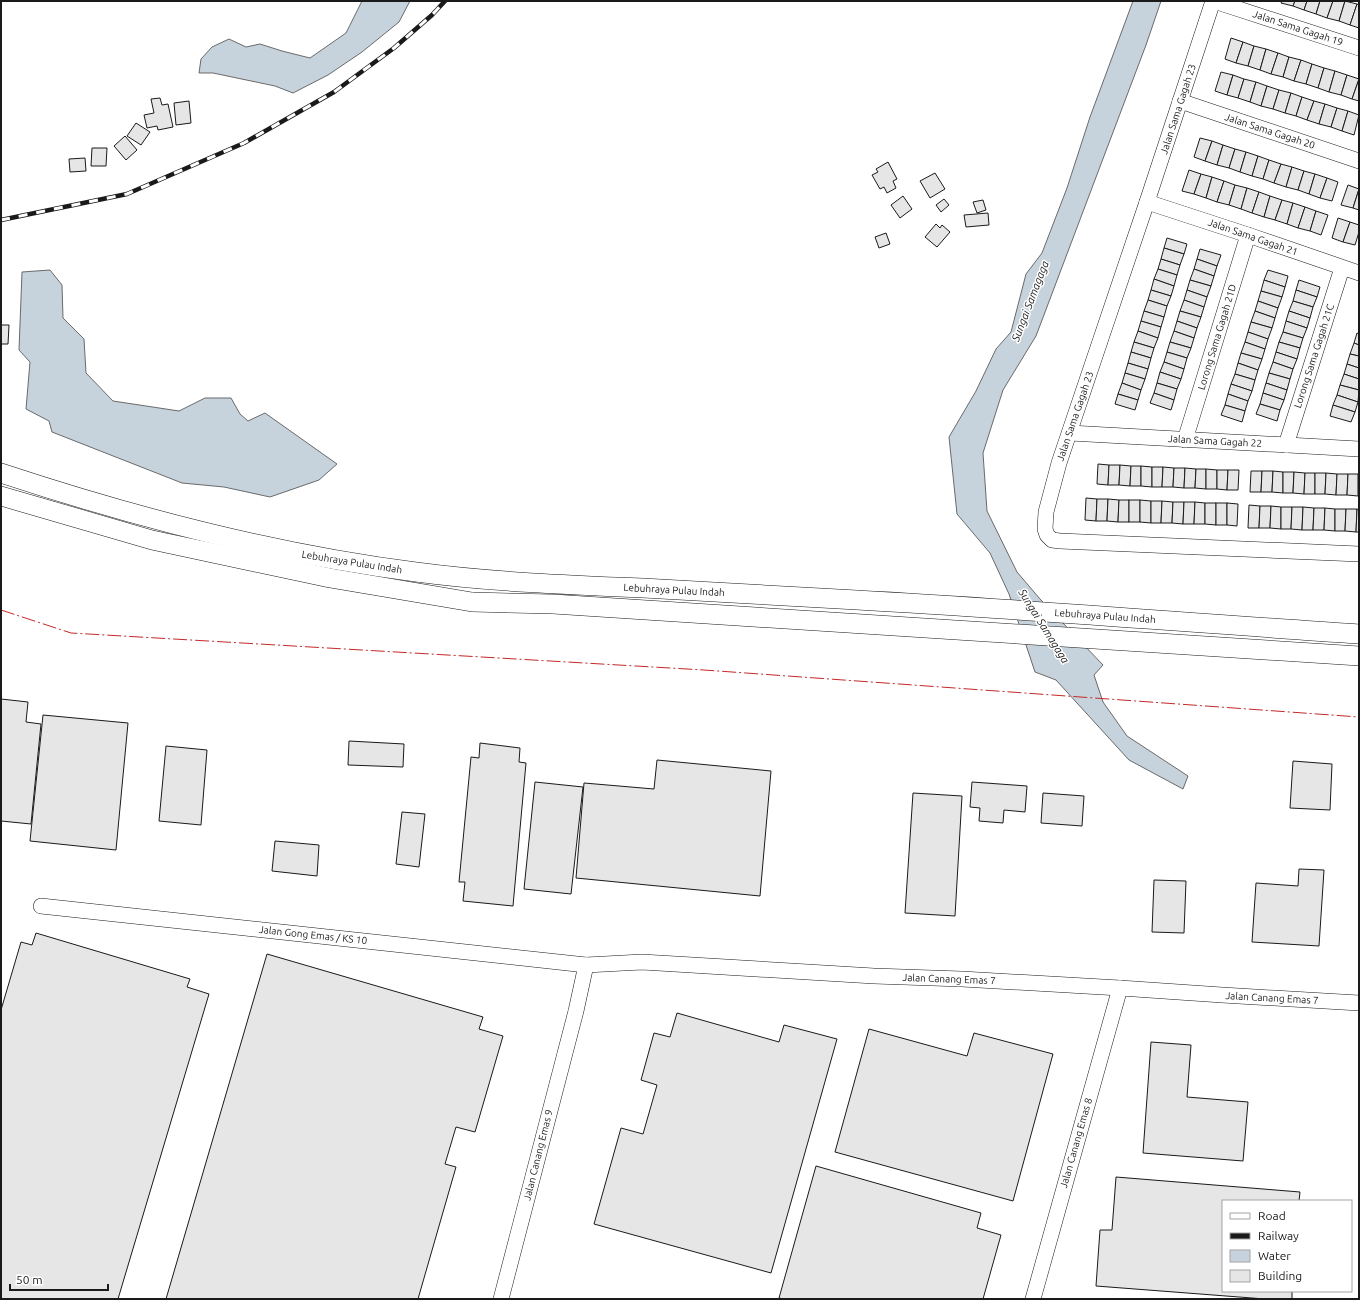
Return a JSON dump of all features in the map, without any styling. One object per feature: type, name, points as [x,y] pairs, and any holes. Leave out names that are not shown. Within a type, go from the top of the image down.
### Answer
[{"type":"main road","name":"Lebuhraya Pulau Indah","points":[[1,473],[154,520],[228,539],[362,565],[419,573],[538,584],[788,596],[1359,634]]},
{"type":"main road","name":"Lebuhraya Pulau Indah","points":[[1,496],[152,540],[330,578],[472,602],[553,604],[1359,656]]},
{"type":"street","name":"Jalan Sama Gagah 19","points":[[1213,1],[1359,48]]},
{"type":"street","name":"Jalan Sama Gagah 23","points":[[1213,1],[1059,463],[1046,512],[1045,529],[1047,535],[1052,540],[1060,542],[1359,554]]},
{"type":"street","name":"Jalan Sama Gagah 20","points":[[1180,101],[1359,160]]},
{"type":"street","name":"Jalan Sama Gagah 21","points":[[1147,202],[1359,273]]},
{"type":"street","name":"Lorong Sama Gagah 21D","points":[[1185,440],[1248,235]]},
{"type":"street","name":"Lorong Sama Gagah 21C","points":[[1286,445],[1342,268]]},
{"type":"street","name":"Jalan Sama Gagah 22","points":[[1070,433],[1359,449]]},
{"type":"street","name":"Jalan Gong Emas / KS 10","points":[[41,906],[586,965]]},
{"type":"street","name":"Jalan Canang Emas 7","points":[[586,965],[642,962],[874,976],[962,979],[1120,988],[1359,1003]]},
{"type":"street","name":"Jalan Canang Emas 9","points":[[501,1299],[576,1011],[586,965]]},
{"type":"street","name":"Jalan Canang Emas 8","points":[[1032,1299],[1120,988]]},
{"type":"water","points":[[362,1],[410,1],[399,22],[362,52],[328,75],[293,93],[275,86],[213,73],[199,73],[201,59],[212,47],[229,39],[246,47],[260,44],[310,58],[346,33]]},
{"type":"water","name":"Sungai Samagaga","points":[[1133,1],[1161,1],[1146,45],[1036,336],[1003,390],[983,453],[987,511],[1017,572],[1040,599],[1103,665],[1094,675],[1103,702],[1127,736],[1188,776],[1183,789],[1129,760],[1056,680],[1035,672],[1009,594],[990,553],[957,514],[949,437],[976,391],[996,349],[1011,332],[1026,274],[1042,253],[1067,188],[1090,117]]},
{"type":"water","points":[[50,270],[62,285],[63,318],[84,339],[86,373],[113,401],[179,411],[205,398],[231,398],[240,414],[248,421],[265,413],[337,464],[319,480],[270,497],[224,487],[182,483],[52,432],[49,421],[26,409],[30,362],[19,350],[22,272]]},
{"type":"building","points":[[1282,1],[1295,1],[1293,6],[1281,3]]},
{"type":"building","points":[[1295,1],[1307,1],[1304,10],[1293,6]]},
{"type":"building","points":[[1307,1],[1320,1],[1316,14],[1304,10]]},
{"type":"building","points":[[1320,1],[1333,1],[1327,18],[1316,14]]},
{"type":"building","points":[[1333,1],[1345,1],[1339,21],[1327,18]]},
{"type":"building","points":[[1345,1],[1357,4],[1350,25],[1339,21]]},
{"type":"building","points":[[1357,4],[1359,5],[1359,28],[1350,25]]},
{"type":"building","points":[[1231,38],[1243,42],[1236,63],[1225,59]]},
{"type":"building","points":[[1243,42],[1254,46],[1248,66],[1236,63]]},
{"type":"building","points":[[1254,46],[1266,49],[1260,70],[1248,66]]},
{"type":"building","points":[[1266,49],[1278,53],[1271,74],[1260,70]]},
{"type":"building","points":[[1278,53],[1289,57],[1283,77],[1271,74]]},
{"type":"building","points":[[1289,57],[1301,60],[1294,81],[1283,77]]},
{"type":"building","points":[[1301,60],[1312,64],[1306,84],[1294,81]]},
{"type":"building","points":[[1312,64],[1324,68],[1318,88],[1306,84]]},
{"type":"building","points":[[1324,68],[1335,71],[1329,92],[1318,88]]},
{"type":"building","points":[[1335,71],[1347,75],[1341,95],[1329,92]]},
{"type":"building","points":[[1221,72],[1233,75],[1227,95],[1215,91]]},
{"type":"building","points":[[1233,75],[1244,79],[1238,98],[1227,95]]},
{"type":"building","points":[[1347,75],[1359,79],[1352,99],[1341,95]]},
{"type":"building","points":[[1244,79],[1256,82],[1250,102],[1238,98]]},
{"type":"building","points":[[1359,79],[1359,101],[1352,99]]},
{"type":"building","points":[[1256,82],[1267,86],[1261,106],[1250,102]]},
{"type":"building","points":[[1267,86],[1279,90],[1273,109],[1261,106]]},
{"type":"building","points":[[1279,90],[1291,93],[1285,113],[1273,109]]},
{"type":"building","points":[[1291,93],[1302,97],[1296,116],[1285,113]]},
{"type":"building","points":[[1302,97],[1314,101],[1307,120],[1296,116]]},
{"type":"building","points":[[160,98],[162,105],[168,104],[173,127],[158,130],[157,126],[147,128],[144,115],[154,113],[151,99]]},
{"type":"building","points":[[189,101],[191,123],[176,125],[174,103]]},
{"type":"building","points":[[1314,101],[1325,104],[1319,124],[1307,120]]},
{"type":"building","points":[[1325,104],[1337,108],[1331,127],[1319,124]]},
{"type":"building","points":[[1337,108],[1348,111],[1342,131],[1331,127]]},
{"type":"building","points":[[1348,111],[1359,115],[1354,135],[1342,131]]},
{"type":"building","points":[[136,123],[150,132],[141,145],[127,136]]},
{"type":"building","points":[[125,136],[137,150],[126,160],[114,146]]},
{"type":"building","points":[[1200,138],[1212,141],[1205,161],[1194,157]]},
{"type":"building","points":[[1212,141],[1223,145],[1217,165],[1205,161]]},
{"type":"building","points":[[1223,145],[1235,149],[1229,168],[1217,165]]},
{"type":"building","points":[[92,148],[107,148],[106,166],[91,166]]},
{"type":"building","points":[[1235,149],[1246,152],[1240,172],[1229,168]]},
{"type":"building","points":[[1246,152],[1258,156],[1252,176],[1240,172]]},
{"type":"building","points":[[1258,156],[1269,160],[1263,179],[1252,176]]},
{"type":"building","points":[[85,158],[86,171],[70,172],[69,159]]},
{"type":"building","points":[[1269,160],[1281,164],[1274,183],[1263,179]]},
{"type":"building","points":[[888,162],[897,179],[893,181],[896,188],[887,193],[884,187],[880,189],[872,175],[878,172],[876,169]]},
{"type":"building","points":[[1281,164],[1292,167],[1286,187],[1274,183]]},
{"type":"building","points":[[1292,167],[1304,171],[1298,190],[1286,187]]},
{"type":"building","points":[[1189,170],[1201,174],[1194,194],[1182,191]]},
{"type":"building","points":[[1304,171],[1315,174],[1309,194],[1298,190]]},
{"type":"building","points":[[935,173],[945,189],[930,198],[920,181]]},
{"type":"building","points":[[1201,174],[1212,177],[1206,198],[1194,194]]},
{"type":"building","points":[[1315,174],[1327,178],[1320,198],[1309,194]]},
{"type":"building","points":[[1212,177],[1224,181],[1217,202],[1206,198]]},
{"type":"building","points":[[1327,178],[1338,182],[1332,201],[1320,198]]},
{"type":"building","points":[[1224,181],[1235,185],[1229,205],[1217,202]]},
{"type":"building","points":[[1235,185],[1247,188],[1241,209],[1229,205]]},
{"type":"building","points":[[1348,185],[1359,189],[1353,208],[1341,205]]},
{"type":"building","points":[[1247,188],[1259,192],[1252,213],[1241,209]]},
{"type":"building","points":[[1359,189],[1359,210],[1353,208]]},
{"type":"building","points":[[1259,192],[1270,196],[1264,217],[1252,213]]},
{"type":"building","points":[[903,196],[912,209],[900,218],[891,205]]},
{"type":"building","points":[[1270,196],[1282,200],[1275,220],[1264,217]]},
{"type":"building","points":[[944,199],[949,205],[941,212],[936,205]]},
{"type":"building","points":[[983,200],[986,210],[977,213],[973,202]]},
{"type":"building","points":[[1282,200],[1293,203],[1287,224],[1275,220]]},
{"type":"building","points":[[1293,203],[1305,207],[1298,228],[1287,224]]},
{"type":"building","points":[[1305,207],[1316,211],[1310,231],[1298,228]]},
{"type":"building","points":[[1316,211],[1328,215],[1321,235],[1310,231]]},
{"type":"building","points":[[988,213],[989,225],[966,227],[964,215]]},
{"type":"building","points":[[1338,218],[1350,222],[1343,242],[1332,238]]},
{"type":"building","points":[[1350,222],[1359,225],[1359,232],[1355,245],[1343,242]]},
{"type":"building","points":[[936,224],[940,228],[942,225],[950,232],[937,247],[925,237]]},
{"type":"building","points":[[886,233],[890,244],[879,248],[875,237]]},
{"type":"building","points":[[1167,238],[1187,244],[1184,254],[1164,248]]},
{"type":"building","points":[[1164,248],[1184,254],[1180,265],[1161,259]]},
{"type":"building","points":[[1200,249],[1221,255],[1217,266],[1197,259]]},
{"type":"building","points":[[1161,259],[1180,265],[1177,275],[1158,269]]},
{"type":"building","points":[[1197,259],[1217,266],[1214,276],[1194,269]]},
{"type":"building","points":[[1158,269],[1177,275],[1174,286],[1154,279]]},
{"type":"building","points":[[1194,269],[1214,276],[1211,286],[1190,280]]},
{"type":"building","points":[[1268,270],[1288,276],[1285,287],[1264,280]]},
{"type":"building","points":[[1154,279],[1174,286],[1171,296],[1151,290]]},
{"type":"building","points":[[1190,280],[1211,286],[1207,297],[1187,290]]},
{"type":"building","points":[[1264,280],[1285,287],[1282,297],[1261,291]]},
{"type":"building","points":[[1299,280],[1320,287],[1317,297],[1296,290]]},
{"type":"building","points":[[1151,290],[1171,296],[1167,306],[1148,300]]},
{"type":"building","points":[[1187,290],[1207,297],[1204,307],[1184,300]]},
{"type":"building","points":[[1296,290],[1317,297],[1313,307],[1293,301]]},
{"type":"building","points":[[1261,291],[1282,297],[1278,308],[1258,301]]},
{"type":"building","points":[[1148,300],[1167,306],[1164,317],[1144,311]]},
{"type":"building","points":[[1184,300],[1204,307],[1201,317],[1180,311]]},
{"type":"building","points":[[1258,301],[1278,308],[1275,318],[1255,311]]},
{"type":"building","points":[[1293,301],[1313,307],[1310,318],[1289,311]]},
{"type":"building","points":[[1144,311],[1164,317],[1161,327],[1141,321]]},
{"type":"building","points":[[1180,311],[1201,317],[1197,328],[1177,321]]},
{"type":"building","points":[[1255,311],[1275,318],[1272,328],[1251,322]]},
{"type":"building","points":[[1289,311],[1310,318],[1307,328],[1286,321]]},
{"type":"building","points":[[1141,321],[1161,327],[1158,338],[1138,331]]},
{"type":"building","points":[[1177,321],[1197,328],[1194,338],[1174,331]]},
{"type":"building","points":[[1286,321],[1307,328],[1303,338],[1283,332]]},
{"type":"building","points":[[1251,322],[1272,328],[1268,339],[1248,332]]},
{"type":"building","points":[[1,325],[9,325],[8,344],[1,344]]},
{"type":"building","points":[[1138,331],[1158,338],[1154,348],[1134,342]]},
{"type":"building","points":[[1174,331],[1194,338],[1191,348],[1170,342]]},
{"type":"building","points":[[1248,332],[1268,339],[1265,349],[1245,342]]},
{"type":"building","points":[[1283,332],[1303,338],[1300,348],[1279,342]]},
{"type":"building","points":[[1357,333],[1359,334],[1359,345],[1354,343]]},
{"type":"building","points":[[1134,342],[1154,348],[1151,358],[1131,352]]},
{"type":"building","points":[[1170,342],[1191,348],[1187,358],[1167,352]]},
{"type":"building","points":[[1245,342],[1265,349],[1262,359],[1241,353]]},
{"type":"building","points":[[1279,342],[1300,348],[1297,359],[1276,352]]},
{"type":"building","points":[[1354,343],[1359,345],[1359,356],[1350,354]]},
{"type":"building","points":[[1131,352],[1151,358],[1148,369],[1128,363]]},
{"type":"building","points":[[1167,352],[1187,358],[1184,369],[1164,362]]},
{"type":"building","points":[[1276,352],[1297,359],[1293,369],[1273,362]]},
{"type":"building","points":[[1241,353],[1262,359],[1258,370],[1238,363]]},
{"type":"building","points":[[1350,354],[1359,356],[1359,368],[1347,364]]},
{"type":"building","points":[[1164,362],[1184,369],[1181,379],[1160,372]]},
{"type":"building","points":[[1273,362],[1293,369],[1290,379],[1269,373]]},
{"type":"building","points":[[1128,363],[1148,369],[1145,379],[1125,373]]},
{"type":"building","points":[[1238,363],[1258,370],[1255,380],[1235,374]]},
{"type":"building","points":[[1347,364],[1359,368],[1359,379],[1344,374]]},
{"type":"building","points":[[1160,372],[1181,379],[1177,389],[1157,383]]},
{"type":"building","points":[[1125,373],[1145,379],[1141,390],[1122,383]]},
{"type":"building","points":[[1269,373],[1290,379],[1287,390],[1266,383]]},
{"type":"building","points":[[1235,374],[1255,380],[1252,391],[1231,384]]},
{"type":"building","points":[[1344,374],[1359,379],[1359,390],[1340,385]]},
{"type":"building","points":[[1122,383],[1141,390],[1138,400],[1118,394]]},
{"type":"building","points":[[1157,383],[1177,389],[1174,400],[1154,393]]},
{"type":"building","points":[[1266,383],[1287,390],[1284,400],[1263,393]]},
{"type":"building","points":[[1231,384],[1252,391],[1248,401],[1228,394]]},
{"type":"building","points":[[1340,385],[1359,390],[1358,402],[1337,395]]},
{"type":"building","points":[[1154,393],[1174,400],[1171,410],[1150,403]]},
{"type":"building","points":[[1263,393],[1284,400],[1280,410],[1260,404]]},
{"type":"building","points":[[1118,394],[1138,400],[1135,410],[1115,404]]},
{"type":"building","points":[[1228,394],[1248,401],[1245,411],[1225,405]]},
{"type":"building","points":[[1337,395],[1358,402],[1355,412],[1333,405]]},
{"type":"building","points":[[1260,404],[1280,410],[1277,421],[1256,414]]},
{"type":"building","points":[[1225,405],[1245,411],[1242,422],[1221,415]]},
{"type":"building","points":[[1333,405],[1355,412],[1351,422],[1330,416]]},
{"type":"building","points":[[1098,464],[1109,465],[1108,485],[1097,484]]},
{"type":"building","points":[[1109,465],[1120,465],[1119,485],[1108,485]]},
{"type":"building","points":[[1120,465],[1131,466],[1130,486],[1119,485]]},
{"type":"building","points":[[1131,466],[1141,466],[1141,486],[1130,486]]},
{"type":"building","points":[[1141,466],[1152,467],[1152,487],[1141,486]]},
{"type":"building","points":[[1152,467],[1163,467],[1162,487],[1152,487]]},
{"type":"building","points":[[1163,467],[1174,468],[1173,487],[1162,487]]},
{"type":"building","points":[[1174,468],[1185,468],[1184,488],[1173,487]]},
{"type":"building","points":[[1185,468],[1196,469],[1195,488],[1184,488]]},
{"type":"building","points":[[1196,469],[1206,469],[1206,489],[1195,488]]},
{"type":"building","points":[[1206,469],[1217,470],[1217,489],[1206,489]]},
{"type":"building","points":[[1217,470],[1228,470],[1227,490],[1217,489]]},
{"type":"building","points":[[1228,470],[1239,470],[1238,490],[1227,490]]},
{"type":"building","points":[[1251,471],[1262,471],[1261,492],[1250,492]]},
{"type":"building","points":[[1262,471],[1273,471],[1272,492],[1261,492]]},
{"type":"building","points":[[1273,471],[1283,472],[1283,493],[1272,492]]},
{"type":"building","points":[[1283,472],[1294,472],[1293,493],[1283,493]]},
{"type":"building","points":[[1294,472],[1305,473],[1304,494],[1293,493]]},
{"type":"building","points":[[1305,473],[1315,473],[1315,494],[1304,494]]},
{"type":"building","points":[[1315,473],[1326,473],[1325,494],[1315,494]]},
{"type":"building","points":[[1326,473],[1337,474],[1336,495],[1325,494]]},
{"type":"building","points":[[1337,474],[1348,474],[1347,495],[1336,495]]},
{"type":"building","points":[[1348,474],[1358,474],[1358,496],[1347,495]]},
{"type":"building","points":[[1086,498],[1097,499],[1096,521],[1085,520]]},
{"type":"building","points":[[1097,499],[1108,499],[1107,521],[1096,521]]},
{"type":"building","points":[[1108,499],[1119,500],[1118,522],[1107,521]]},
{"type":"building","points":[[1119,500],[1129,500],[1129,522],[1118,522]]},
{"type":"building","points":[[1129,500],[1140,500],[1140,522],[1129,522]]},
{"type":"building","points":[[1140,500],[1151,501],[1151,523],[1140,522]]},
{"type":"building","points":[[1151,501],[1162,501],[1161,523],[1151,523]]},
{"type":"building","points":[[1162,501],[1173,502],[1172,523],[1161,523]]},
{"type":"building","points":[[1173,502],[1184,502],[1183,524],[1172,523]]},
{"type":"building","points":[[1184,502],[1195,502],[1194,524],[1183,524]]},
{"type":"building","points":[[1195,502],[1205,503],[1205,524],[1194,524]]},
{"type":"building","points":[[1205,503],[1216,503],[1216,525],[1205,524]]},
{"type":"building","points":[[1216,503],[1227,503],[1227,525],[1216,525]]},
{"type":"building","points":[[1227,503],[1238,504],[1237,526],[1227,525]]},
{"type":"building","points":[[1249,505],[1260,506],[1259,528],[1248,528]]},
{"type":"building","points":[[1260,506],[1271,506],[1270,528],[1259,528]]},
{"type":"building","points":[[1271,506],[1281,507],[1281,529],[1270,528]]},
{"type":"building","points":[[1281,507],[1292,507],[1291,529],[1281,529]]},
{"type":"building","points":[[1292,507],[1303,507],[1302,530],[1291,529]]},
{"type":"building","points":[[1303,507],[1314,508],[1313,530],[1302,530]]},
{"type":"building","points":[[1314,508],[1325,508],[1324,530],[1313,530]]},
{"type":"building","points":[[1325,508],[1335,509],[1335,531],[1324,530]]},
{"type":"building","points":[[1335,509],[1346,509],[1345,531],[1335,531]]},
{"type":"building","points":[[1346,509],[1357,509],[1356,532],[1345,531]]},
{"type":"building","points":[[1357,509],[1359,510],[1359,532],[1356,532]]},
{"type":"building","points":[[1,699],[28,702],[26,722],[41,724],[31,824],[1,821]]},
{"type":"building","points":[[43,715],[128,723],[116,850],[30,841]]},
{"type":"building","points":[[349,741],[404,744],[403,767],[348,765]]},
{"type":"building","points":[[480,743],[520,748],[519,762],[526,763],[513,906],[463,901],[465,882],[459,882],[471,757],[479,758]]},
{"type":"building","points":[[166,746],[207,750],[201,825],[159,821]]},
{"type":"building","points":[[657,760],[771,771],[760,896],[576,878],[584,783],[654,789]]},
{"type":"building","points":[[1293,761],[1332,764],[1330,810],[1290,808]]},
{"type":"building","points":[[535,782],[583,787],[571,894],[524,889]]},
{"type":"building","points":[[972,782],[1027,786],[1025,812],[1004,810],[1003,823],[979,821],[980,808],[970,807]]},
{"type":"building","points":[[913,793],[962,796],[955,916],[905,913]]},
{"type":"building","points":[[1043,793],[1084,796],[1082,826],[1041,823]]},
{"type":"building","points":[[402,812],[425,814],[419,867],[396,864]]},
{"type":"building","points":[[275,841],[319,845],[317,876],[272,871]]},
{"type":"building","points":[[1299,869],[1324,870],[1319,946],[1252,942],[1256,883],[1298,886]]},
{"type":"building","points":[[1154,880],[1186,881],[1184,933],[1152,932]]},
{"type":"building","points":[[36,933],[190,979],[187,987],[209,994],[118,1299],[1,1299],[1,1010],[21,942],[32,945]]},
{"type":"building","points":[[267,954],[483,1017],[479,1029],[503,1036],[475,1132],[456,1127],[445,1164],[456,1167],[418,1299],[166,1299]]},
{"type":"building","points":[[677,1013],[779,1042],[784,1025],[837,1039],[771,1273],[594,1224],[621,1128],[643,1134],[657,1085],[641,1080],[654,1033],[670,1037]]},
{"type":"building","points":[[869,1029],[967,1056],[974,1033],[1053,1054],[1013,1201],[835,1152]]},
{"type":"building","points":[[1151,1042],[1191,1045],[1187,1097],[1248,1102],[1243,1161],[1143,1153]]},
{"type":"building","points":[[816,1166],[981,1213],[977,1228],[1001,1235],[983,1299],[779,1298]]},
{"type":"building","points":[[1116,1177],[1300,1192],[1299,1200],[1222,1200],[1222,1292],[1292,1292],[1292,1299],[1265,1299],[1096,1286],[1100,1230],[1112,1230]]},
{"type":"railway","points":[[1,220],[127,194],[244,143],[334,92],[394,48],[432,15],[445,1]]},
{"type":"power","points":[[1,610],[71,633],[704,670],[1359,717]]}]
